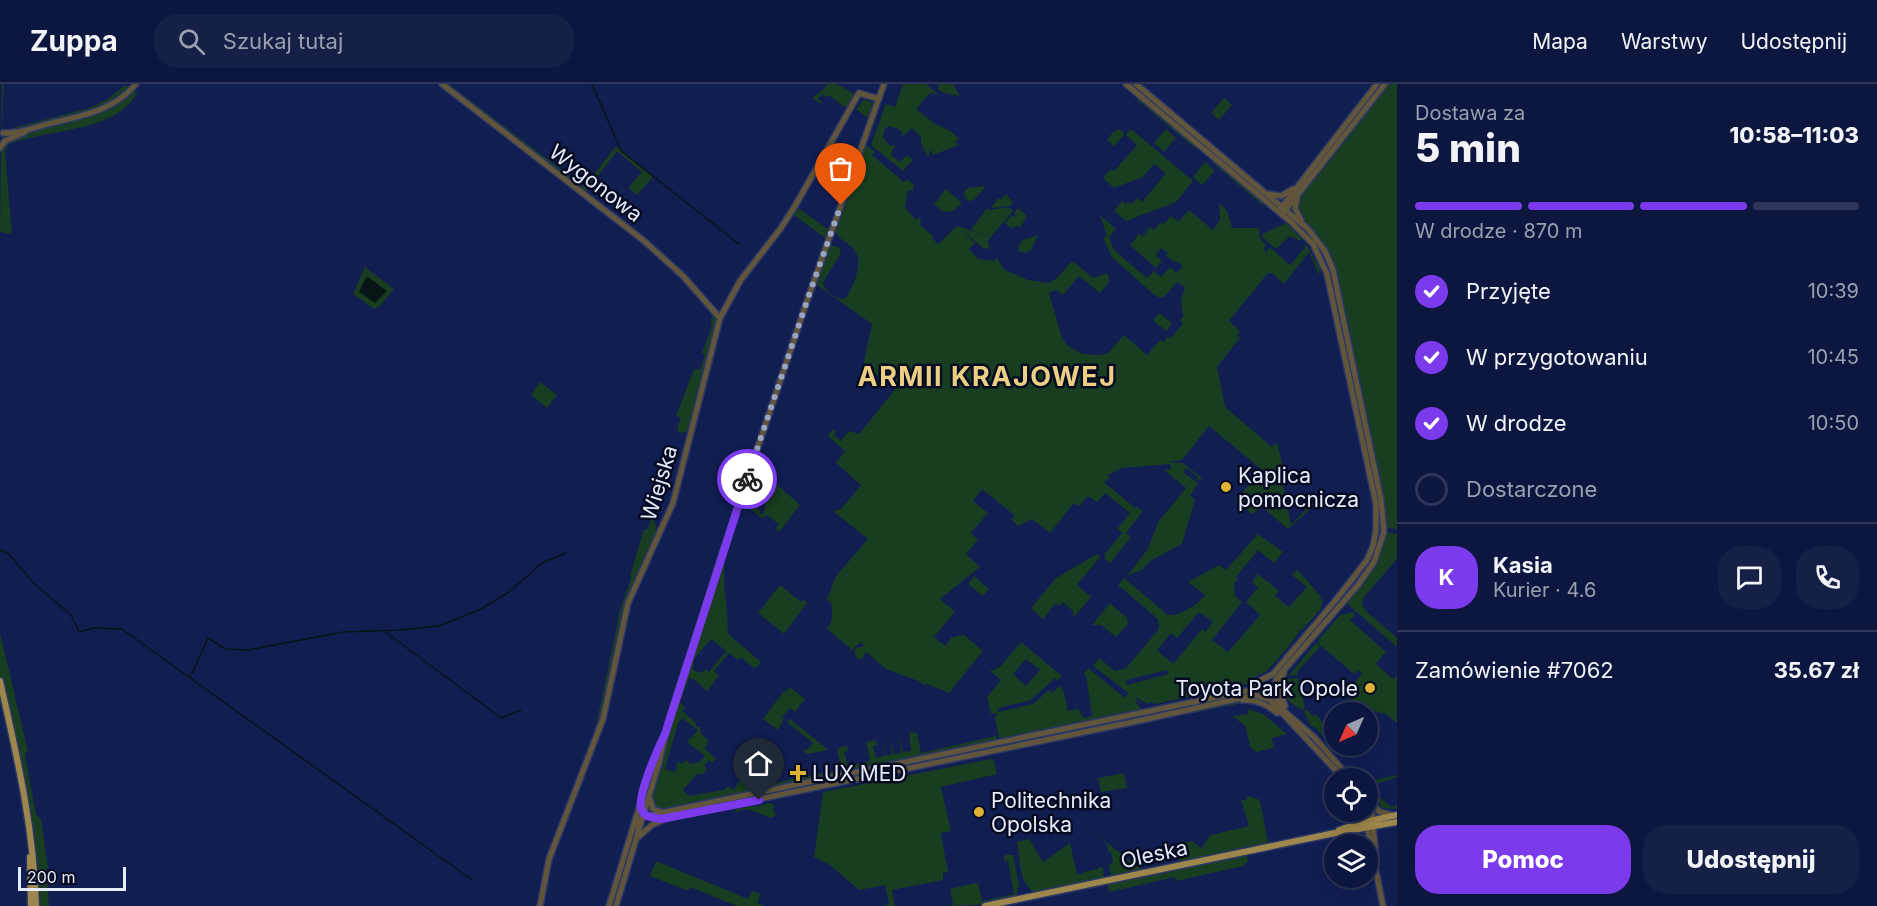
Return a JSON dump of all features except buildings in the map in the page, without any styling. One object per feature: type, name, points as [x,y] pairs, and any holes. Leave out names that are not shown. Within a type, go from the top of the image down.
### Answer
[{"type":"main road","points":[[0,681],[30,827],[34,855],[36,906]]},
{"type":"main road","name":"Oleska","points":[[1330,834],[1396,818]]},
{"type":"main road","name":"Oleska","points":[[1330,834],[1352,825],[1370,824]]},
{"type":"main road","points":[[30,827],[31,906]]},
{"type":"main road","name":"Oleska","points":[[985,906],[1324,835]]},
{"type":"street","points":[[0,148],[5,141],[32,129],[103,109],[119,100],[136,84]]},
{"type":"street","name":"Wygonowa","points":[[442,84],[643,240],[683,276],[720,318]]},
{"type":"street","points":[[616,906],[695,636],[709,600],[777,388],[884,84]]},
{"type":"street","points":[[1126,84],[1282,211],[1308,229]]},
{"type":"street","points":[[644,816],[654,819],[1249,690],[1259,681],[1273,674],[1361,570],[1371,551],[1377,523],[1374,496],[1327,274],[1313,244],[1259,187],[1136,84]]},
{"type":"street","points":[[1282,211],[1300,182],[1377,84]]},
{"type":"street","points":[[1282,211],[1297,196],[1385,84]]},
{"type":"street","name":"Wiejska","points":[[540,906],[549,859],[601,724],[628,603],[673,503],[720,318],[740,281],[782,228],[859,93],[879,99]]},
{"type":"street","points":[[5,141],[1,132],[32,129]]},
{"type":"street","points":[[1259,187],[1278,197],[1289,193],[1300,182]]},
{"type":"street","points":[[1267,698],[1274,689],[1276,680],[1366,574],[1376,558],[1384,532],[1381,500],[1335,281],[1325,251],[1295,211],[1297,196]]},
{"type":"street","points":[[1290,664],[1282,678],[1280,693],[1283,702],[1295,719]]},
{"type":"street","points":[[1265,679],[1270,680],[1275,696],[1284,711],[1295,719],[1341,768]]},
{"type":"street","points":[[1256,685],[1259,697]]},
{"type":"street","points":[[1226,702],[1251,695],[1267,698],[1295,729]]},
{"type":"street","points":[[635,841],[648,827],[667,815],[1249,699],[1270,706],[1315,747],[1334,768]]},
{"type":"street","points":[[609,906],[654,759],[665,734]]},
{"type":"street","points":[[651,790],[651,807],[667,815]]},
{"type":"street","points":[[633,828],[644,816],[642,800]]},
{"type":"street","points":[[1378,811],[1396,818]]},
{"type":"street","points":[[1352,825],[1355,822]]},
{"type":"street","points":[[1370,824],[1383,906]]},
{"type":"green space","points":[[2,84],[4,84],[2,127],[5,130],[89,108],[108,99],[125,85],[137,93],[127,106],[113,116],[96,123],[8,145],[5,152],[12,234],[0,232]]},
{"type":"green space","points":[[442,84],[449,84],[583,186],[615,147],[653,177],[637,195],[628,188],[642,172],[617,151],[584,194]]},
{"type":"green space","points":[[827,84],[837,84],[853,93],[854,97],[848,109],[828,95],[826,97],[822,94],[818,99],[822,102],[821,104],[812,98]]},
{"type":"green space","points":[[903,84],[926,84],[939,95],[930,93],[916,109],[934,123],[952,132],[959,139],[955,142],[959,145],[933,155],[931,149],[928,157],[921,143],[921,137],[912,128],[902,137],[902,132],[889,126],[885,129],[883,137],[890,146],[895,145],[891,155],[900,162],[907,155],[913,160],[903,171],[871,145],[885,106],[887,104],[895,107]]},
{"type":"green space","points":[[939,84],[953,84],[960,96],[944,93],[938,89]]},
{"type":"green space","points":[[1389,84],[1397,84],[1397,529],[1384,528],[1328,254],[1306,226],[1298,202],[1301,194]]},
{"type":"green space","points":[[1224,98],[1232,105],[1219,120],[1211,113]]},
{"type":"green space","points":[[864,99],[873,103],[869,119],[856,109]]},
{"type":"green space","points":[[1136,99],[1141,100],[1189,139],[1197,150]]},
{"type":"green space","points":[[1131,129],[1193,181],[1176,202],[1126,221],[1114,211],[1122,201],[1132,204],[1137,198],[1142,202],[1166,173],[1154,164],[1143,177],[1114,188],[1103,178],[1111,169],[1114,171],[1137,145],[1126,135]]},
{"type":"green space","points":[[1166,129],[1176,138],[1164,152],[1154,143]]},
{"type":"green space","points":[[1115,130],[1123,131],[1124,135],[1113,147],[1107,140],[1114,131],[1118,133]]},
{"type":"green space","points":[[864,143],[875,152],[872,155],[904,182],[907,179],[914,185],[913,191],[908,190],[905,208],[916,220],[920,217],[920,225],[933,236],[932,238],[938,244],[957,226],[990,237],[988,242],[990,249],[983,248],[959,228],[975,243],[969,249],[978,259],[995,261],[996,257],[1005,270],[1028,280],[1049,283],[1056,279],[1071,262],[1093,278],[1107,273],[1110,281],[1100,293],[1079,276],[1063,295],[1056,290],[1049,293],[1062,338],[1067,345],[1082,354],[1108,353],[1124,335],[1147,355],[1160,340],[1164,342],[1168,336],[1171,338],[1183,323],[1180,320],[1183,317],[1181,300],[1185,288],[1177,282],[1164,297],[1153,294],[1112,257],[1103,238],[1107,236],[1100,215],[1116,229],[1109,237],[1114,250],[1147,278],[1154,271],[1161,277],[1170,267],[1176,273],[1183,266],[1174,262],[1161,248],[1156,256],[1162,261],[1156,268],[1130,245],[1140,233],[1142,237],[1150,227],[1154,230],[1171,216],[1178,222],[1189,210],[1213,230],[1220,220],[1219,203],[1227,211],[1232,228],[1259,228],[1260,238],[1266,245],[1264,249],[1267,253],[1267,250],[1271,248],[1290,265],[1304,249],[1305,243],[1320,268],[1319,275],[1309,252],[1284,284],[1272,273],[1268,273],[1229,321],[1240,331],[1237,336],[1240,338],[1217,367],[1225,407],[1272,447],[1275,443],[1278,445],[1282,465],[1279,466],[1291,525],[1313,502],[1313,499],[1333,495],[1333,497],[1320,500],[1288,529],[1262,507],[1252,514],[1236,501],[1261,469],[1209,426],[1182,460],[1167,462],[1183,463],[1202,478],[1199,481],[1198,477],[1187,468],[1183,472],[1198,483],[1190,496],[1195,499],[1182,544],[1150,561],[1142,570],[1127,576],[1147,550],[1159,521],[1186,488],[1164,470],[1171,469],[1170,464],[1122,468],[1108,475],[1110,478],[1104,482],[1135,508],[1143,511],[1126,533],[1131,537],[1110,563],[1105,559],[1105,554],[1122,533],[1117,529],[1130,513],[1105,493],[1097,502],[1088,496],[1079,506],[1074,503],[1050,533],[1032,519],[1018,526],[1012,520],[1014,515],[982,489],[973,501],[988,513],[971,533],[978,540],[966,554],[980,567],[940,599],[955,612],[934,637],[945,646],[952,637],[964,635],[983,651],[949,693],[927,684],[922,685],[921,682],[886,669],[866,652],[862,659],[856,658],[854,650],[864,647],[861,642],[847,654],[851,649],[827,629],[832,620],[832,613],[831,603],[825,597],[828,597],[836,576],[868,539],[833,511],[841,509],[861,485],[836,463],[845,451],[828,436],[833,429],[836,432],[834,435],[841,441],[849,431],[859,434],[898,386],[890,379],[862,371],[872,324],[814,283],[825,250],[831,245],[839,247],[841,253],[823,282],[825,288],[840,299],[846,298],[854,281],[858,268],[857,256],[852,247],[837,235],[834,225]]},
{"type":"green space","points":[[1215,161],[1270,207],[1261,204],[1213,163]]},
{"type":"green space","points":[[1205,162],[1215,171],[1202,185],[1193,177]]},
{"type":"green space","points":[[986,186],[974,200],[969,201],[965,198],[964,192],[968,188]]},
{"type":"green space","points":[[946,189],[962,203],[953,211],[943,212],[934,204]]},
{"type":"green space","points":[[1006,194],[1013,202],[1010,206],[991,208],[998,198],[1001,200]]},
{"type":"green space","points":[[795,206],[832,232],[828,240],[791,213]]},
{"type":"green space","points":[[1009,207],[1008,209],[1013,211],[991,237],[971,230],[987,208],[989,210]]},
{"type":"green space","points":[[1018,208],[1027,216],[1020,228],[1017,225],[1012,229],[1005,223],[1012,215],[1014,217],[1016,215],[1014,213]]},
{"type":"green space","points":[[1286,223],[1302,239],[1300,241],[1290,236],[1276,249],[1263,238],[1262,234]]},
{"type":"green space","points":[[1038,235],[1031,250],[1025,253],[1019,251],[1018,246],[1023,240]]},
{"type":"green space","points":[[365,267],[394,289],[379,307],[374,309],[353,294]]},
{"type":"green space","points":[[712,312],[719,317],[692,431],[679,433],[677,429],[681,418],[676,416],[694,369],[700,370],[705,355],[702,353],[711,329]]},
{"type":"green space","points":[[1159,313],[1172,323],[1166,331],[1153,320]]},
{"type":"green space","points":[[540,382],[557,395],[547,408],[531,395]]},
{"type":"green space","points":[[753,463],[800,505],[779,532],[775,529],[779,524],[767,515],[762,518],[740,502]],"holes":[[[748,493],[766,505],[762,516],[757,507],[744,501]]]},
{"type":"green space","points":[[651,519],[654,519],[656,527],[662,531],[635,586],[598,732],[595,731],[620,610],[644,529],[648,529]]},
{"type":"green space","points":[[1384,532],[1397,534],[1397,559],[1364,597],[1362,604],[1366,611],[1397,638],[1397,647],[1344,601],[1374,562]]},
{"type":"green space","points":[[1258,534],[1283,552],[1274,563],[1258,550],[1236,577],[1238,579],[1234,584],[1235,596],[1242,602],[1212,640],[1228,652],[1260,615],[1246,602],[1258,588],[1252,582],[1258,574],[1279,591],[1275,596],[1289,607],[1307,587],[1292,575],[1297,569],[1322,598],[1313,601],[1323,599],[1321,609],[1301,631],[1299,628],[1291,644],[1266,672],[1258,675],[1248,684],[1155,704],[1151,702],[1147,704],[1136,697],[1143,704],[1135,701],[1145,713],[1003,740],[999,738],[995,717],[998,713],[991,714],[987,697],[1001,680],[990,671],[999,668],[1021,642],[1062,676],[1058,680],[1055,678],[1031,700],[998,708],[998,712],[1033,704],[1049,690],[1053,693],[1059,686],[1063,689],[1068,711],[1078,709],[1084,718],[1092,716],[1084,673],[1088,668],[1125,698],[1128,694],[1126,691],[1093,666],[1099,658],[1115,671],[1126,668],[1159,629],[1158,619],[1118,585],[1124,578],[1168,615],[1173,615],[1188,609],[1205,595],[1188,582],[1219,565],[1226,570]],"holes":[[[1199,612],[1213,622],[1205,632],[1202,629],[1173,664],[1157,650],[1171,633],[1177,638]],[[1026,659],[1040,670],[1026,686],[1013,674]],[[1167,670],[1168,674],[1127,685],[1126,680]]]},
{"type":"green space","points":[[723,552],[726,553],[724,583],[728,634],[761,662],[755,669],[741,657],[738,660],[729,653],[714,671],[719,676],[707,691],[695,680],[689,678],[680,703],[685,707],[682,711],[695,722],[696,727],[700,727],[701,734],[708,740],[705,749],[716,759],[712,763],[709,760],[704,766],[707,769],[702,775],[698,773],[683,790],[689,796],[724,790],[728,786],[733,790],[741,780],[746,784],[750,779],[759,786],[841,769],[837,748],[847,746],[848,751],[844,752],[848,766],[870,761],[866,742],[876,740],[877,745],[873,746],[876,758],[884,756],[882,739],[885,756],[892,754],[889,737],[894,754],[901,753],[899,735],[903,752],[911,751],[909,732],[917,733],[921,753],[996,736],[998,743],[667,812],[652,807],[650,801],[662,752]],"holes":[[[711,639],[726,651],[709,672],[706,669],[702,673],[693,670],[694,659]],[[682,718],[698,730],[687,742],[705,756],[699,762],[691,764],[686,760],[682,764],[678,761],[675,772],[665,769],[678,723]]]},
{"type":"green space","points":[[1097,554],[1100,557],[1077,585],[1091,597],[1074,617],[1072,615],[1074,612],[1063,602],[1060,606],[1056,603],[1043,619],[1031,608],[1056,578]]},
{"type":"green space","points":[[974,576],[989,589],[983,596],[968,584]]},
{"type":"green space","points":[[780,585],[801,602],[804,599],[807,603],[784,634],[758,613]]},
{"type":"green space","points":[[1110,603],[1127,618],[1128,624],[1116,637],[1101,625],[1092,625]]},
{"type":"green space","points":[[1353,612],[1355,615],[1350,620],[1386,652],[1376,664],[1393,679],[1397,675],[1397,723],[1386,714],[1378,712],[1378,702],[1353,702],[1344,694],[1362,674],[1358,670],[1354,674],[1320,647],[1318,640],[1340,615]]},
{"type":"green space","points":[[0,633],[28,751],[25,754],[36,815],[41,819],[48,868],[46,870],[49,906],[36,906],[34,855],[0,681]]},
{"type":"green space","points":[[1317,642],[1319,648],[1297,672],[1298,675],[1288,676]]},
{"type":"green space","points":[[1298,678],[1305,708],[1302,710],[1290,702],[1285,690],[1288,688],[1285,687],[1287,679]]},
{"type":"green space","points":[[1265,681],[1270,683],[1272,688],[1270,693],[1265,695],[1260,693],[1258,688],[1260,683]]},
{"type":"green space","points":[[790,687],[805,699],[795,712],[790,708],[782,717],[784,719],[778,730],[763,719],[784,691],[786,692]]},
{"type":"green space","points":[[1243,701],[1248,702],[1150,723],[1152,720]]},
{"type":"green space","points":[[1248,709],[1263,714],[1287,734],[1272,738],[1274,748],[1256,752],[1250,747],[1246,727],[1233,716],[1248,714]]},
{"type":"green space","points":[[1306,709],[1313,716],[1316,714],[1324,725],[1324,737],[1310,725],[1304,712]]},
{"type":"green space","points":[[1140,716],[1010,744],[1041,736]]},
{"type":"green space","points":[[790,719],[828,750],[807,754],[803,751],[813,743],[787,722]]},
{"type":"green space","points":[[994,760],[997,774],[941,787],[951,831],[941,833],[948,872],[943,873],[943,880],[892,890],[895,906],[883,906],[889,904],[885,885],[859,890],[830,865],[814,857],[823,792]]},
{"type":"green space","points":[[862,773],[863,776],[663,817],[663,815]]},
{"type":"green space","points":[[1124,773],[1127,788],[1101,792],[1098,778]]},
{"type":"green space","points":[[1397,775],[1397,777],[1378,783],[1378,779]]},
{"type":"green space","points":[[1378,795],[1391,807],[1397,805],[1397,809],[1382,808],[1378,803]]},
{"type":"green space","points":[[1248,796],[1260,800],[1269,847],[1246,852],[1248,861],[1243,866],[1176,881],[1175,877],[1109,892],[1107,881],[1117,878],[1111,876],[1109,865],[1113,862],[1111,852],[1108,852],[1107,844],[1081,823],[1141,869],[1180,861],[1166,846],[1192,841],[1201,848],[1211,835],[1249,826],[1241,800],[1246,800]]},
{"type":"green space","points":[[771,803],[774,805],[773,810],[776,814],[772,818],[747,809],[737,812],[734,810],[752,806],[759,807]]},
{"type":"green space","points":[[1029,839],[1043,862],[1070,843],[1077,874],[1100,867],[1103,868],[1104,878],[1037,893],[1031,890],[1024,879],[1017,842]]},
{"type":"green space","points":[[1005,855],[1013,855],[1019,886],[1016,896],[979,905],[951,906],[953,903],[950,889],[975,883],[978,883],[982,901],[1014,894],[1008,860],[1004,861]]},
{"type":"green space","points":[[656,861],[748,899],[752,891],[761,894],[757,903],[765,906],[737,906],[690,887],[688,891],[650,876]]},
{"type":"shaded area","points":[[368,277],[387,291],[375,303],[359,292]]},
{"type":"waterway","points":[[592,84],[621,151],[739,244]]},
{"type":"waterway","points":[[0,550],[9,554],[31,580]]},
{"type":"waterway","points":[[190,678],[208,638],[225,649],[248,650],[343,632],[439,626],[481,609],[509,592],[542,563],[566,553]]},
{"type":"waterway","points":[[32,582],[71,615],[79,632],[93,628],[122,629],[472,880]]},
{"type":"waterway","points":[[384,631],[501,718],[521,710]]},
{"type":"way so far","points":[[747,479],[841,205]]},
{"type":"place","name":"Kaplica pomocnicza","points":[[1226,487]]},
{"type":"place","name":"Toyota Park Opole","points":[[1370,688]]},
{"type":"place","name":"LUX MED","points":[[798,773]]},
{"type":"place","name":"Politechnika Opolska","points":[[979,812]]},
{"type":"district","name":"ARMII KRAJOWEJ","points":[[987,376]]},
{"type":"route","points":[[747,479],[665,734],[654,759],[641,807],[647,816],[661,819],[759,800]]}]
